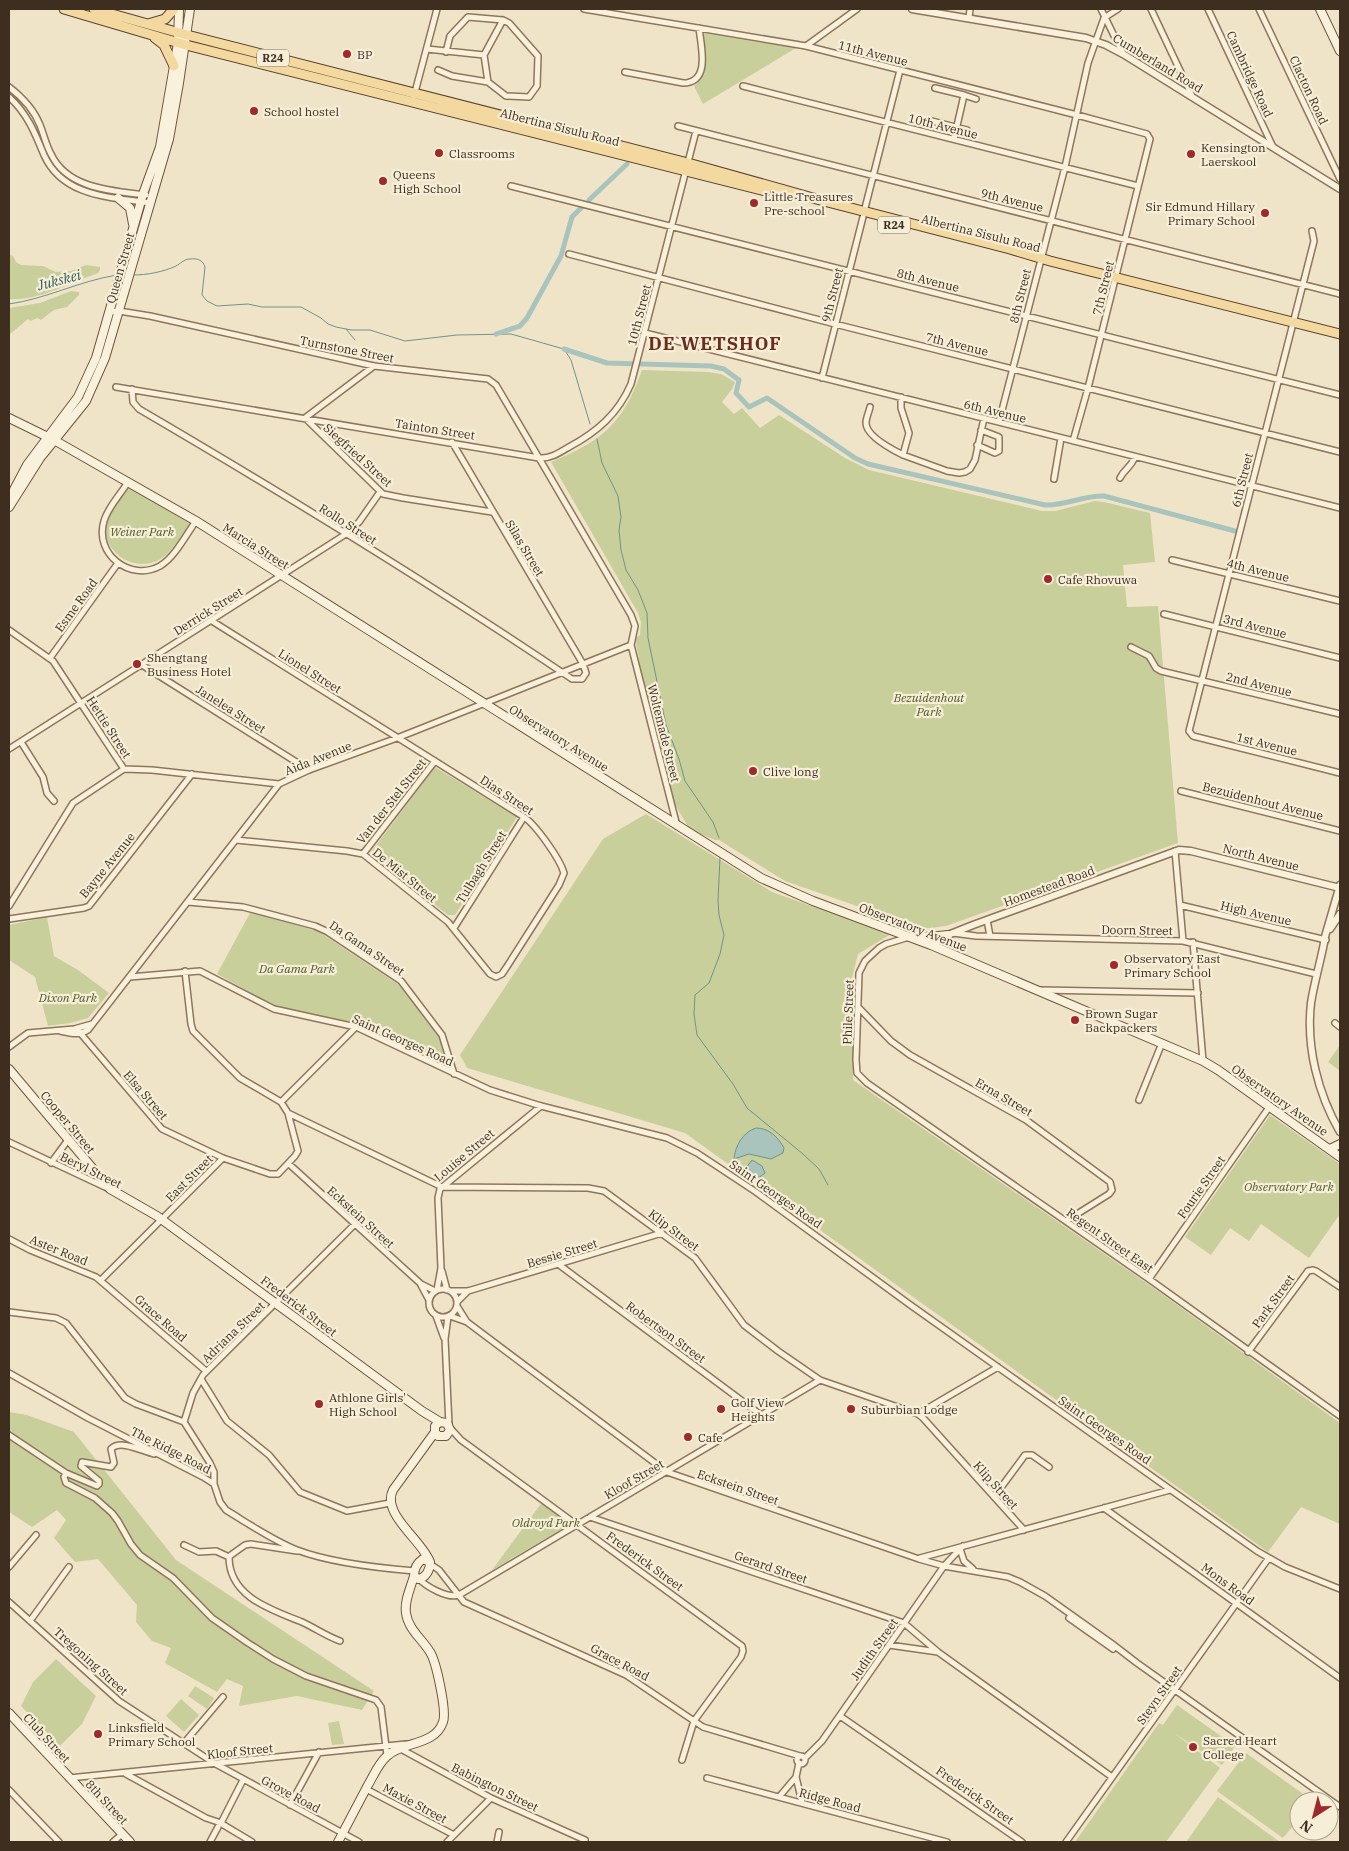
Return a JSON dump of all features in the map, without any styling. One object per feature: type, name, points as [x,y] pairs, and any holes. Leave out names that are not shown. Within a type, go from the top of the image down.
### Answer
[{"type":"main road","name":"Albertina Sisulu Road","points":[[64,9],[147,28]]},
{"type":"main road","name":"Albertina Sisulu Road","points":[[94,9],[182,39],[687,167],[864,215],[1340,334]]},
{"type":"main road","points":[[174,9],[164,19],[147,28],[164,45],[174,66]]},
{"type":"main road","name":"Queen Street","points":[[9,507],[51,439],[57,425],[83,390],[96,358],[110,312],[120,290],[151,199],[171,131],[182,39],[179,9]]},
{"type":"main road","name":"Queen Street","points":[[128,262],[142,198],[160,148],[174,66],[190,9]]},
{"type":"main road","points":[[1320,9],[1340,51]]},
{"type":"main road","points":[[118,198],[130,208],[134,228]]},
{"type":"main road","name":"Queen Street","points":[[9,499],[27,465],[79,411],[95,383],[105,358],[119,311],[120,290]]},
{"type":"main road","name":"Marcia Street","points":[[9,418],[51,439],[196,522],[484,704]]},
{"type":"main road","points":[[33,430],[48,430],[57,425]]},
{"type":"main road","name":"Observatory Avenue","points":[[484,704],[774,885],[931,945],[1203,1061],[1270,1106],[1340,1157]]},
{"type":"main road","points":[[896,932],[929,937],[951,934]]},
{"type":"main road","name":"Cooper Street","points":[[9,1069],[110,1189]]},
{"type":"main road","points":[[1330,1149],[1340,1144]]},
{"type":"main road","name":"Beryl Street","points":[[110,1189],[163,1220]]},
{"type":"main road","name":"Frederick Street","points":[[163,1220],[422,1411],[442,1428]]},
{"type":"main road","points":[[416,1574],[427,1573],[430,1563],[421,1547],[394,1512],[390,1503],[393,1490],[442,1428]]},
{"type":"main road","points":[[338,1842],[379,1765],[387,1755],[398,1748],[429,1738],[436,1733],[442,1724],[444,1714],[434,1659],[407,1617],[408,1597],[416,1574],[421,1547]]},
{"type":"main road","points":[[416,1574],[424,1559],[430,1563]]},
{"type":"main road","name":"Club Street","points":[[9,1713],[69,1778]]},
{"type":"main road","name":"8th Street","points":[[69,1778],[130,1842]]},
{"type":"street","points":[[414,99],[437,9]]},
{"type":"street","name":"11th Avenue","points":[[584,9],[806,46],[1077,114],[1145,133],[1150,139]]},
{"type":"street","points":[[806,46],[857,9]]},
{"type":"street","name":"Cumberland Road","points":[[912,9],[1095,40],[1123,54],[1192,96],[1340,190]]},
{"type":"street","points":[[969,18],[970,9]]},
{"type":"street","points":[[1101,9],[1123,54]]},
{"type":"street","points":[[1105,16],[1118,9]]},
{"type":"street","points":[[1151,9],[1192,96]]},
{"type":"street","name":"Cambridge Road","points":[[1208,9],[1273,148]]},
{"type":"street","name":"Clacton Road","points":[[1259,9],[1340,179]]},
{"type":"street","name":"8th Street","points":[[999,422],[1064,167],[1088,63],[1105,16]]},
{"type":"street","points":[[438,70],[452,76],[488,82],[506,96],[523,98],[531,96],[537,86],[538,56],[519,32],[503,20],[466,18],[450,36],[446,52]]},
{"type":"street","points":[[488,82],[484,55],[503,20]]},
{"type":"street","points":[[625,72],[683,83],[692,82],[700,74],[702,67],[699,28]]},
{"type":"street","points":[[427,49],[484,55]]},
{"type":"street","name":"9th Street","points":[[822,378],[900,70]]},
{"type":"street","name":"10th Avenue","points":[[743,86],[1138,186]]},
{"type":"street","points":[[9,87],[34,113],[51,155],[67,174],[76,180],[93,186],[142,198]]},
{"type":"street","points":[[936,88],[976,99]]},
{"type":"street","points":[[9,96],[32,125],[48,163],[70,186],[86,192],[118,198],[151,199]]},
{"type":"street","points":[[954,139],[964,96]]},
{"type":"street","points":[[928,120],[967,130]]},
{"type":"street","name":"9th Avenue","points":[[678,126],[1340,294]]},
{"type":"street","name":"10th Street","points":[[539,458],[547,458],[557,454],[589,436],[604,424],[624,398],[631,384],[696,131]]},
{"type":"street","name":"7th Street","points":[[1073,441],[1150,139]]},
{"type":"street","name":"8th Avenue","points":[[511,186],[1340,395]]},
{"type":"street","name":"6th Street","points":[[1189,733],[1314,241],[1312,232]]},
{"type":"street","name":"7th Avenue","points":[[569,254],[835,324],[1340,452]]},
{"type":"street","name":"Turnstone Street","points":[[110,312],[119,311],[150,316],[374,366],[491,380],[500,390],[539,458]]},
{"type":"street","name":"6th Avenue","points":[[645,333],[1340,508]]},
{"type":"street","points":[[305,418],[374,366]]},
{"type":"street","name":"Tainton Street","points":[[116,387],[539,458]]},
{"type":"street","name":"Rollo Street","points":[[132,389],[133,402],[139,409],[221,456],[562,672]]},
{"type":"street","points":[[901,397],[900,408],[909,433],[903,455]]},
{"type":"street","points":[[870,407],[866,423],[868,429],[872,435],[890,449],[959,473],[970,469],[975,460],[984,418]]},
{"type":"street","name":"Siegfried Street","points":[[305,418],[380,492],[396,497],[492,512]]},
{"type":"street","points":[[977,445],[995,453],[999,451],[999,437],[981,430]]},
{"type":"street","points":[[1054,479],[1061,438]]},
{"type":"street","name":"Silas Street","points":[[452,442],[583,664]]},
{"type":"street","points":[[1120,478],[1123,471],[1130,467],[1135,457]]},
{"type":"street","points":[[539,458],[631,615],[635,626],[631,645]]},
{"type":"street","points":[[128,482],[107,512],[102,526],[102,536],[106,549],[110,557],[118,563],[127,568],[141,571],[159,566],[168,560],[196,522]]},
{"type":"street","name":"Derrick Street","points":[[9,749],[346,534],[354,527],[380,492]]},
{"type":"street","name":"4th Avenue","points":[[1172,560],[1340,601]]},
{"type":"street","name":"Esme Road","points":[[50,658],[118,563]]},
{"type":"street","name":"3rd Avenue","points":[[1164,614],[1340,658]]},
{"type":"street","name":"Lionel Street","points":[[212,621],[397,738]]},
{"type":"street","name":"Hettie Street","points":[[9,630],[50,658],[124,769],[192,774],[279,784]]},
{"type":"street","name":"Aida Avenue","points":[[9,1046],[28,1033],[82,1030],[93,1024],[279,784],[309,770],[397,738],[631,645]]},
{"type":"street","name":"Woltemade Street","points":[[631,645],[677,826]]},
{"type":"street","name":"2nd Avenue","points":[[1131,647],[1149,656],[1158,670],[1340,714]]},
{"type":"street","points":[[562,672],[572,679],[579,681],[586,673],[583,664]]},
{"type":"street","name":"Janelea Street","points":[[142,665],[309,770]]},
{"type":"street","name":"1st Avenue","points":[[1189,733],[1193,736],[1340,773]]},
{"type":"street","name":"Dias Street","points":[[397,738],[524,817],[537,829],[561,865],[564,873],[559,885],[502,974]]},
{"type":"street","points":[[21,742],[43,777],[47,793],[54,801]]},
{"type":"street","name":"Van der Stel Street","points":[[363,854],[435,761]]},
{"type":"street","points":[[9,906],[73,803],[124,769]]},
{"type":"street","name":"Bayne Avenue","points":[[9,919],[89,906],[192,774]]},
{"type":"street","name":"Bezuidenhout Avenue","points":[[1180,791],[1340,831]]},
{"type":"street","name":"Tulbagh Street","points":[[454,928],[524,817]]},
{"type":"street","name":"De Mist Street","points":[[236,840],[363,854],[454,928],[490,974],[496,977],[502,974]]},
{"type":"street","points":[[1175,851],[1184,941]]},
{"type":"street","name":"North Avenue","points":[[1175,851],[1191,851],[1340,887]]},
{"type":"street","name":"Homestead Road","points":[[931,945],[951,934],[1175,851]]},
{"type":"street","points":[[1330,929],[1340,887]]},
{"type":"street","name":"Da Gama Street","points":[[188,902],[243,907],[315,926],[326,931],[401,981],[442,1035],[454,1074]]},
{"type":"street","name":"High Avenue","points":[[1180,905],[1325,941]]},
{"type":"street","points":[[1333,910],[1330,914],[1316,974],[1311,1006],[1311,1034],[1314,1062],[1327,1106],[1340,1132]]},
{"type":"street","points":[[1325,941],[1340,914]]},
{"type":"street","points":[[988,920],[990,936]]},
{"type":"street","name":"Doorn Street","points":[[951,934],[1184,941],[1316,974]]},
{"type":"street","name":"Phile Street","points":[[867,1082],[858,1073],[856,1060],[859,1008],[858,982],[860,973],[865,961],[886,944],[909,937]]},
{"type":"street","points":[[1193,942],[1203,1061]]},
{"type":"street","points":[[185,971],[190,1024],[193,1031],[237,1076],[281,1102],[288,1113],[298,1151],[288,1164]]},
{"type":"street","name":"Saint Georges Road","points":[[130,977],[185,971],[205,972],[274,1009],[356,1027],[490,1090],[541,1106],[658,1136],[697,1153],[756,1192],[908,1304],[1268,1559],[1340,1589]]},
{"type":"street","points":[[1036,990],[1198,993]]},
{"type":"street","name":"Erna Street","points":[[859,1008],[891,1040],[910,1055],[1026,1120],[1104,1177],[1112,1185],[1112,1190],[1105,1197],[1066,1221]]},
{"type":"street","points":[[858,1023],[871,1021]]},
{"type":"street","points":[[281,1102],[356,1027]]},
{"type":"street","name":"Elsa Street","points":[[82,1030],[90,1044],[160,1127],[223,1158]]},
{"type":"street","points":[[1139,1100],[1162,1043]]},
{"type":"street","name":"Regent Street East","points":[[867,1082],[1149,1279],[1248,1352],[1340,1416]]},
{"type":"street","name":"Louise Street","points":[[436,1291],[441,1268],[438,1198],[442,1186],[541,1106]]},
{"type":"street","name":"Fourie Street","points":[[1149,1279],[1270,1106]]},
{"type":"street","name":"Klip Street","points":[[288,1113],[442,1186],[599,1189],[662,1233],[699,1263],[748,1329],[820,1380],[918,1414],[933,1428],[1024,1530]]},
{"type":"street","points":[[50,1162],[68,1140]]},
{"type":"street","name":"Beryl Street","points":[[9,1142],[110,1189]]},
{"type":"street","name":"East Street","points":[[102,1280],[223,1158],[273,1174],[280,1172],[288,1164]]},
{"type":"street","name":"Eckstein Street","points":[[288,1164],[421,1284],[436,1291]]},
{"type":"street","name":"Adriana Street","points":[[184,1422],[193,1393],[206,1371],[355,1224]]},
{"type":"street","name":"Bessie Street","points":[[448,1290],[468,1291],[662,1233]]},
{"type":"street","name":"Aster Road","points":[[9,1240],[102,1280]]},
{"type":"street","name":"Robertson Street","points":[[558,1264],[761,1415]]},
{"type":"street","name":"Louise Street","points":[[441,1268],[448,1290]]},
{"type":"street","name":"Park Street","points":[[1248,1352],[1305,1274],[1311,1270],[1319,1273],[1340,1288]]},
{"type":"street","name":"Grace Road","points":[[102,1280],[206,1371]]},
{"type":"street","name":"Eckstein Street","points":[[421,1284],[429,1300]]},
{"type":"street","points":[[436,1316],[449,1316],[455,1312],[457,1304],[453,1294],[448,1290],[436,1291],[429,1300],[430,1309],[436,1316],[444,1338]]},
{"type":"street","name":"Bessie Street","points":[[457,1304],[468,1291]]},
{"type":"street","name":"Eckstein Street","points":[[457,1304],[467,1322]]},
{"type":"street","points":[[9,1312],[56,1318],[66,1323],[120,1392],[129,1400],[184,1422],[210,1463],[214,1472],[214,1484]]},
{"type":"street","points":[[442,1428],[447,1407],[444,1338],[449,1316]]},
{"type":"street","name":"Eckstein Street","points":[[449,1316],[467,1322],[667,1472],[944,1566],[1008,1577],[1024,1584],[1340,1807]]},
{"type":"street","points":[[918,1414],[998,1367]]},
{"type":"street","name":"The Ridge Road","points":[[9,1373],[80,1414],[214,1484],[220,1502],[226,1510],[276,1540],[300,1551],[335,1560],[416,1574]]},
{"type":"street","points":[[201,1378],[227,1421],[270,1455],[300,1493],[347,1511],[390,1503]]},
{"type":"street","name":"Kloof Street","points":[[459,1595],[820,1380]]},
{"type":"street","points":[[442,1428],[447,1407]]},
{"type":"street","name":"Frederick Street","points":[[442,1428],[723,1631],[742,1647],[741,1657],[694,1721]]},
{"type":"street","points":[[9,1435],[66,1473],[92,1484],[99,1485],[100,1482],[82,1468],[80,1463],[86,1462],[111,1467],[114,1463],[111,1449],[118,1445],[128,1446],[169,1459]]},
{"type":"street","points":[[994,1497],[1025,1455],[1032,1455],[1049,1467]]},
{"type":"street","points":[[66,1473],[64,1477],[66,1482],[94,1498],[112,1513],[137,1552],[173,1578],[212,1618],[266,1655],[306,1676],[376,1700],[382,1710],[387,1755]]},
{"type":"street","points":[[919,1558],[1170,1490]]},
{"type":"street","name":"Mons Road","points":[[1104,1508],[1340,1678]]},
{"type":"street","name":"Gerard Street","points":[[590,1517],[904,1624],[938,1652],[1112,1777]]},
{"type":"street","points":[[9,1567],[36,1535]]},
{"type":"street","points":[[228,1557],[251,1544],[300,1551]]},
{"type":"street","points":[[184,1545],[199,1552],[216,1551],[228,1557],[234,1578],[242,1590],[253,1600],[270,1610],[340,1641]]},
{"type":"street","points":[[961,1548],[962,1558],[973,1570]]},
{"type":"street","name":"Judith Street","points":[[796,1777],[799,1763],[803,1763],[802,1757],[819,1745],[944,1566],[961,1548]]},
{"type":"street","name":"Steyn Street","points":[[1066,1842],[1268,1559]]},
{"type":"street","points":[[430,1563],[439,1570],[464,1602]]},
{"type":"street","points":[[30,1621],[69,1566]]},
{"type":"street","points":[[416,1574],[424,1584],[452,1597],[459,1595]]},
{"type":"street","name":"Grace Road","points":[[452,1597],[626,1675],[710,1730],[781,1749],[802,1757]]},
{"type":"street","name":"Tregoning Street","points":[[9,1602],[111,1695],[214,1763]]},
{"type":"street","name":"Gerard Street","points":[[889,1645],[938,1652]]},
{"type":"street","points":[[184,1743],[223,1696]]},
{"type":"street","name":"Frederick Street","points":[[840,1716],[1022,1842]]},
{"type":"street","points":[[682,1760],[694,1721]]},
{"type":"street","name":"Kloof Street","points":[[69,1778],[414,1743]]},
{"type":"street","name":"Babington Street","points":[[398,1748],[491,1798],[585,1840]]},
{"type":"street","points":[[290,1805],[319,1752]]},
{"type":"street","name":"Grove Road","points":[[214,1763],[359,1842]]},
{"type":"street","points":[[125,1773],[252,1842]]},
{"type":"street","points":[[779,1797],[796,1777]]},
{"type":"street","points":[[796,1777],[802,1802]]},
{"type":"street","name":"Ridge Road","points":[[707,1778],[947,1842]]},
{"type":"street","points":[[210,1842],[243,1780]]},
{"type":"street","name":"Maxie Street","points":[[366,1789],[454,1835]]},
{"type":"street","points":[[9,1790],[59,1842]]},
{"type":"street","points":[[447,1842],[491,1798]]},
{"type":"street","points":[[497,1842],[499,1832]]},
{"type":"street","points":[[113,1842],[122,1834]]},
{"type":"green space","points":[[702,33],[796,48],[703,104],[694,86],[699,81],[704,69],[705,55]]},
{"type":"green space","points":[[9,255],[13,256],[16,262],[21,265],[43,266],[56,272],[71,271],[86,265],[100,267],[100,270],[98,273],[42,294],[20,299],[9,299]]},
{"type":"green space","points":[[71,291],[79,292],[79,295],[67,307],[54,310],[41,320],[37,318],[31,321],[28,319],[9,335],[9,308],[40,303]]},
{"type":"green space","name":"Bezuidenhout Park","points":[[642,370],[721,374],[735,382],[722,402],[734,414],[742,408],[760,428],[779,415],[845,458],[869,470],[1042,511],[1055,511],[1095,501],[1150,513],[1155,562],[1123,565],[1127,607],[1158,606],[1178,843],[946,926],[923,929],[785,881],[719,840],[690,830],[669,794],[646,699],[635,638],[640,635],[641,622],[638,613],[551,462],[584,446],[608,428],[627,404]]},
{"type":"green space","name":"Weiner Park","points":[[129,485],[192,523],[177,543],[159,560],[138,564],[128,561],[119,556],[107,539],[108,518]]},
{"type":"green space","points":[[435,767],[517,817],[455,915],[448,915],[379,861],[371,852]]},
{"type":"green space","points":[[646,814],[772,892],[891,934],[858,954],[851,982],[855,1044],[853,1080],[1158,1291],[1340,1423],[1340,1524],[1301,1507],[1268,1552],[685,1133],[467,1068],[460,1055],[603,839]]},
{"type":"green space","name":"Da Gama Park","points":[[250,913],[318,931],[399,985],[439,1036],[446,1059],[444,1065],[354,1023],[281,1008],[271,1004],[217,974]]},
{"type":"green space","name":"Dixon Park","points":[[47,917],[54,956],[78,970],[109,993],[88,1018],[48,1026],[35,977],[9,960],[9,925]]},
{"type":"green space","points":[[1340,1045],[1340,1071],[1328,1062]]},
{"type":"green space","name":"Observatory Park","points":[[1270,1115],[1340,1164],[1340,1214],[1309,1258],[1261,1224],[1249,1241],[1230,1228],[1211,1255],[1185,1237]]},
{"type":"green space","points":[[9,1412],[27,1415],[74,1432],[176,1560],[374,1691],[362,1710],[297,1696],[239,1706],[243,1686],[227,1679],[217,1692],[165,1663],[171,1648],[152,1641],[136,1622],[137,1605],[98,1559],[75,1562],[54,1538],[66,1520],[57,1510],[32,1527],[9,1512]]},
{"type":"green space","name":"Oldroyd Park","points":[[543,1501],[572,1523],[492,1570]]},
{"type":"green space","points":[[56,1659],[96,1696],[82,1724],[60,1746],[21,1706],[33,1682]]},
{"type":"green space","points":[[195,1686],[214,1698],[207,1709],[188,1696]]},
{"type":"green space","points":[[181,1699],[199,1715],[184,1732],[166,1716]]},
{"type":"green space","points":[[1177,1705],[1235,1746],[1222,1765],[1174,1733],[1220,1768],[1166,1842],[1075,1842],[1159,1723],[1163,1725]]},
{"type":"green space","points":[[339,1721],[344,1744],[332,1745],[328,1723]]},
{"type":"green space","points":[[1246,1753],[1299,1791],[1289,1791],[1289,1831],[1283,1838],[1217,1791]]},
{"type":"green space","points":[[1218,1797],[1280,1842],[1186,1842]]},
{"type":"water","points":[[756,1128],[769,1131],[776,1137],[784,1148],[783,1153],[771,1159],[749,1154],[734,1159],[740,1140]]},
{"type":"water","points":[[752,1160],[762,1166],[765,1173],[757,1179],[748,1174],[745,1169]]},
{"type":"waterway","points":[[589,200],[627,164]]},
{"type":"waterway","points":[[496,334],[520,326],[527,318],[561,256],[572,217],[582,207]]},
{"type":"waterway","points":[[133,275],[149,274],[176,266],[188,259],[195,259],[201,261],[205,267],[202,295],[207,301],[217,306],[248,304],[262,307],[301,307],[336,327],[351,330],[370,330],[405,341],[457,335],[511,334],[564,349],[571,360],[590,424]]},
{"type":"waterway","name":"Jukskei","points":[[9,304],[23,302],[89,281],[117,275]]},
{"type":"waterway","points":[[346,329],[355,340]]},
{"type":"waterway","points":[[564,349],[607,363],[711,366],[724,369],[739,380],[736,393],[749,407],[767,398],[855,458],[868,464],[1045,505],[1104,496],[1235,531]]},
{"type":"waterway","points":[[597,439],[602,463],[618,496],[621,517],[619,530],[621,550],[626,570],[638,590],[647,613],[648,638],[666,725],[685,781],[713,822],[719,838]]},
{"type":"waterway","points":[[720,857],[718,901],[724,935],[720,954],[709,983],[695,995],[694,1014],[697,1035],[733,1084],[747,1108],[819,1169],[828,1185]]},
{"type":"place","name":"BP","points":[[347,54]]},
{"type":"place","name":"School hostel","points":[[254,111]]},
{"type":"place","name":"Classrooms","points":[[439,153]]},
{"type":"place","name":"Kensington Laerskool","points":[[1191,154]]},
{"type":"place","name":"Queens High School","points":[[383,181]]},
{"type":"place","name":"Little Treasures Pre-school","points":[[754,203]]},
{"type":"place","name":"Sir Edmund Hillary Primary School","points":[[1265,213]]},
{"type":"place","name":"Cafe Rhovuwa","points":[[1048,579]]},
{"type":"place","name":"Shengtang Business Hotel","points":[[137,664]]},
{"type":"place","name":"Clive long","points":[[753,771]]},
{"type":"place","name":"Observatory East Primary School","points":[[1114,965]]},
{"type":"place","name":"Brown Sugar Backpackers","points":[[1075,1020]]},
{"type":"place","name":"Athlone Girls' High School","points":[[319,1404]]},
{"type":"place","name":"Golf View Heights","points":[[721,1409]]},
{"type":"place","name":"Suburbian Lodge","points":[[851,1409]]},
{"type":"place","name":"Cafe","points":[[688,1437]]},
{"type":"place","name":"Linksfield Primary School","points":[[98,1734]]},
{"type":"place","name":"Sacred Heart College","points":[[1193,1747]]},
{"type":"district","name":"DE WETSHOF","points":[[715,343]]}]
